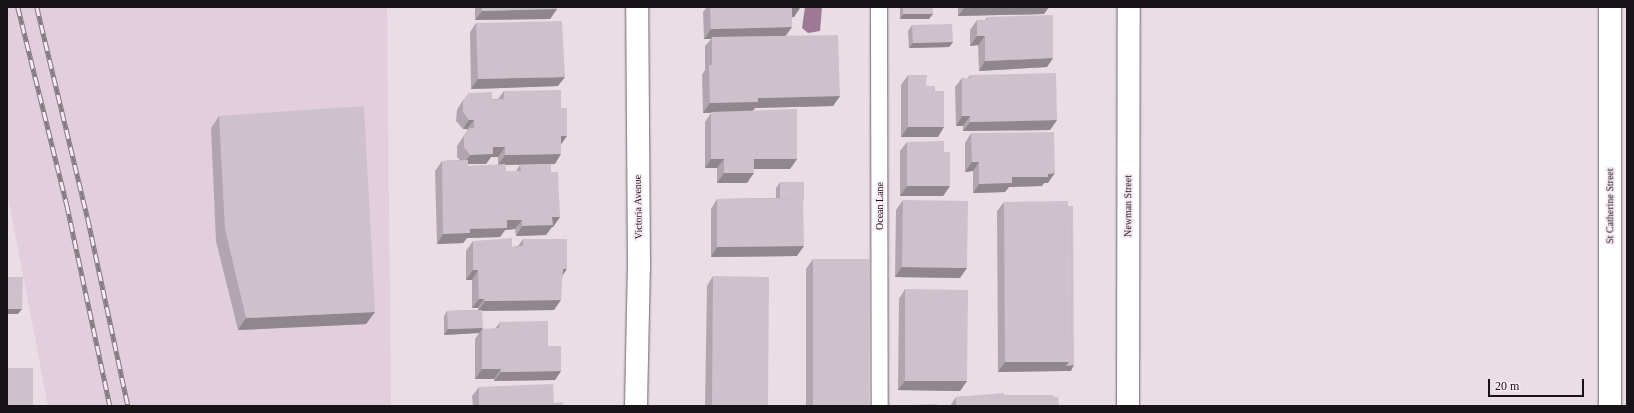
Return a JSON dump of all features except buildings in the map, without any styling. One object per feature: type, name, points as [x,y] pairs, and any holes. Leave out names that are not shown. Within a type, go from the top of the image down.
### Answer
[{"type":"street","name":"Victoria Avenue","points":[[636,406],[639,268],[637,7]]},
{"type":"street","name":"Newman Street","points":[[1128,7],[1128,406]]},
{"type":"street","name":"St Catherine Street","points":[[1610,7],[1610,406]]},
{"type":"lane","name":"Ocean Lane","points":[[879,7],[880,406]]},
{"type":"shaded area","points":[[7,7],[387,7],[391,406],[48,406],[7,192]]},
{"type":"shaded area","points":[[805,7],[822,7],[820,31],[808,33],[802,28]]},
{"type":"railway","points":[[18,7],[67,205],[110,406]]},
{"type":"railway","points":[[37,7],[88,219],[128,406]]}]
